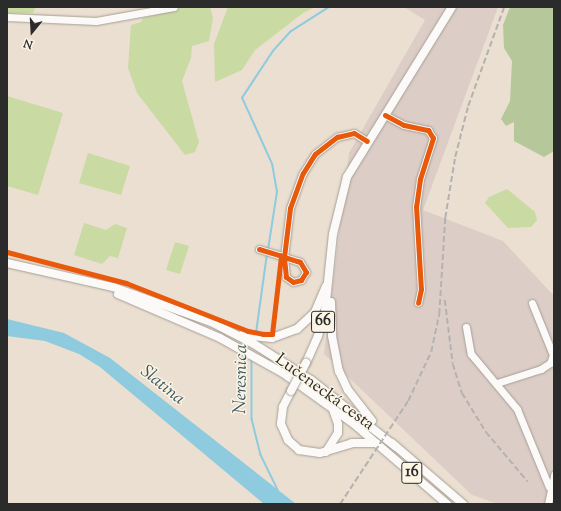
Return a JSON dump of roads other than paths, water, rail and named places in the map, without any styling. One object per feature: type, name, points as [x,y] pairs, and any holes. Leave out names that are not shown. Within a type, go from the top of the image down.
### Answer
[{"type":"main road","name":"66","points":[[325,452],[304,452],[291,444],[286,436],[281,418],[291,391],[306,363],[322,323],[329,278],[333,234],[343,187],[367,141],[452,7]]},
{"type":"main road","name":"Lučenecká cesta","points":[[7,263],[93,283],[173,306],[238,335],[246,337],[338,400],[396,447]]},
{"type":"main road","points":[[246,337],[263,338],[282,336],[306,323],[315,312],[329,278]]},
{"type":"main road","points":[[329,278],[332,336],[339,371],[355,401],[396,447]]},
{"type":"main road","name":"Lučenecká cesta","points":[[93,283],[262,360],[332,406],[376,443]]},
{"type":"main road","points":[[325,452],[338,434],[338,424],[332,406]]},
{"type":"main road","points":[[325,452],[352,443],[376,443]]},
{"type":"main road","name":"16","points":[[376,443],[447,504]]},
{"type":"main road","name":"16","points":[[396,447],[463,504]]},
{"type":"street","points":[[7,17],[96,21],[174,7]]},
{"type":"street","points":[[385,114],[404,125],[428,130],[433,138],[420,180],[416,206],[421,289],[418,303]]},
{"type":"street","points":[[259,249],[281,256],[297,261],[305,269],[301,280],[290,281],[284,274],[281,256],[293,196],[309,163],[323,147],[344,134],[354,133],[367,141]]},
{"type":"street","points":[[497,383],[541,369],[550,363],[552,355],[532,303]]},
{"type":"street","points":[[466,327],[471,354],[497,383],[517,409],[549,487]]},
{"type":"street","points":[[548,504],[549,487],[554,475]]},
{"type":"water","points":[[7,319],[64,333],[110,358],[296,504],[264,504],[100,367],[79,354],[45,341],[7,336]]},
{"type":"waterway","name":"Neresnica","points":[[268,250],[277,192],[272,164],[242,98],[273,51],[290,32],[329,7]]},
{"type":"waterway","name":"Neresnica","points":[[256,333],[267,254]]},
{"type":"waterway","name":"Neresnica","points":[[252,359],[252,419],[261,455],[278,490]]},
{"type":"railway","points":[[340,504],[408,401],[431,352],[439,314],[445,218],[455,157],[468,106],[504,7]]},
{"type":"railway","points":[[445,300],[453,364],[462,393],[486,432],[528,482]]},
{"type":"water label","name":"Slatina","points":[[162,386]]}]
